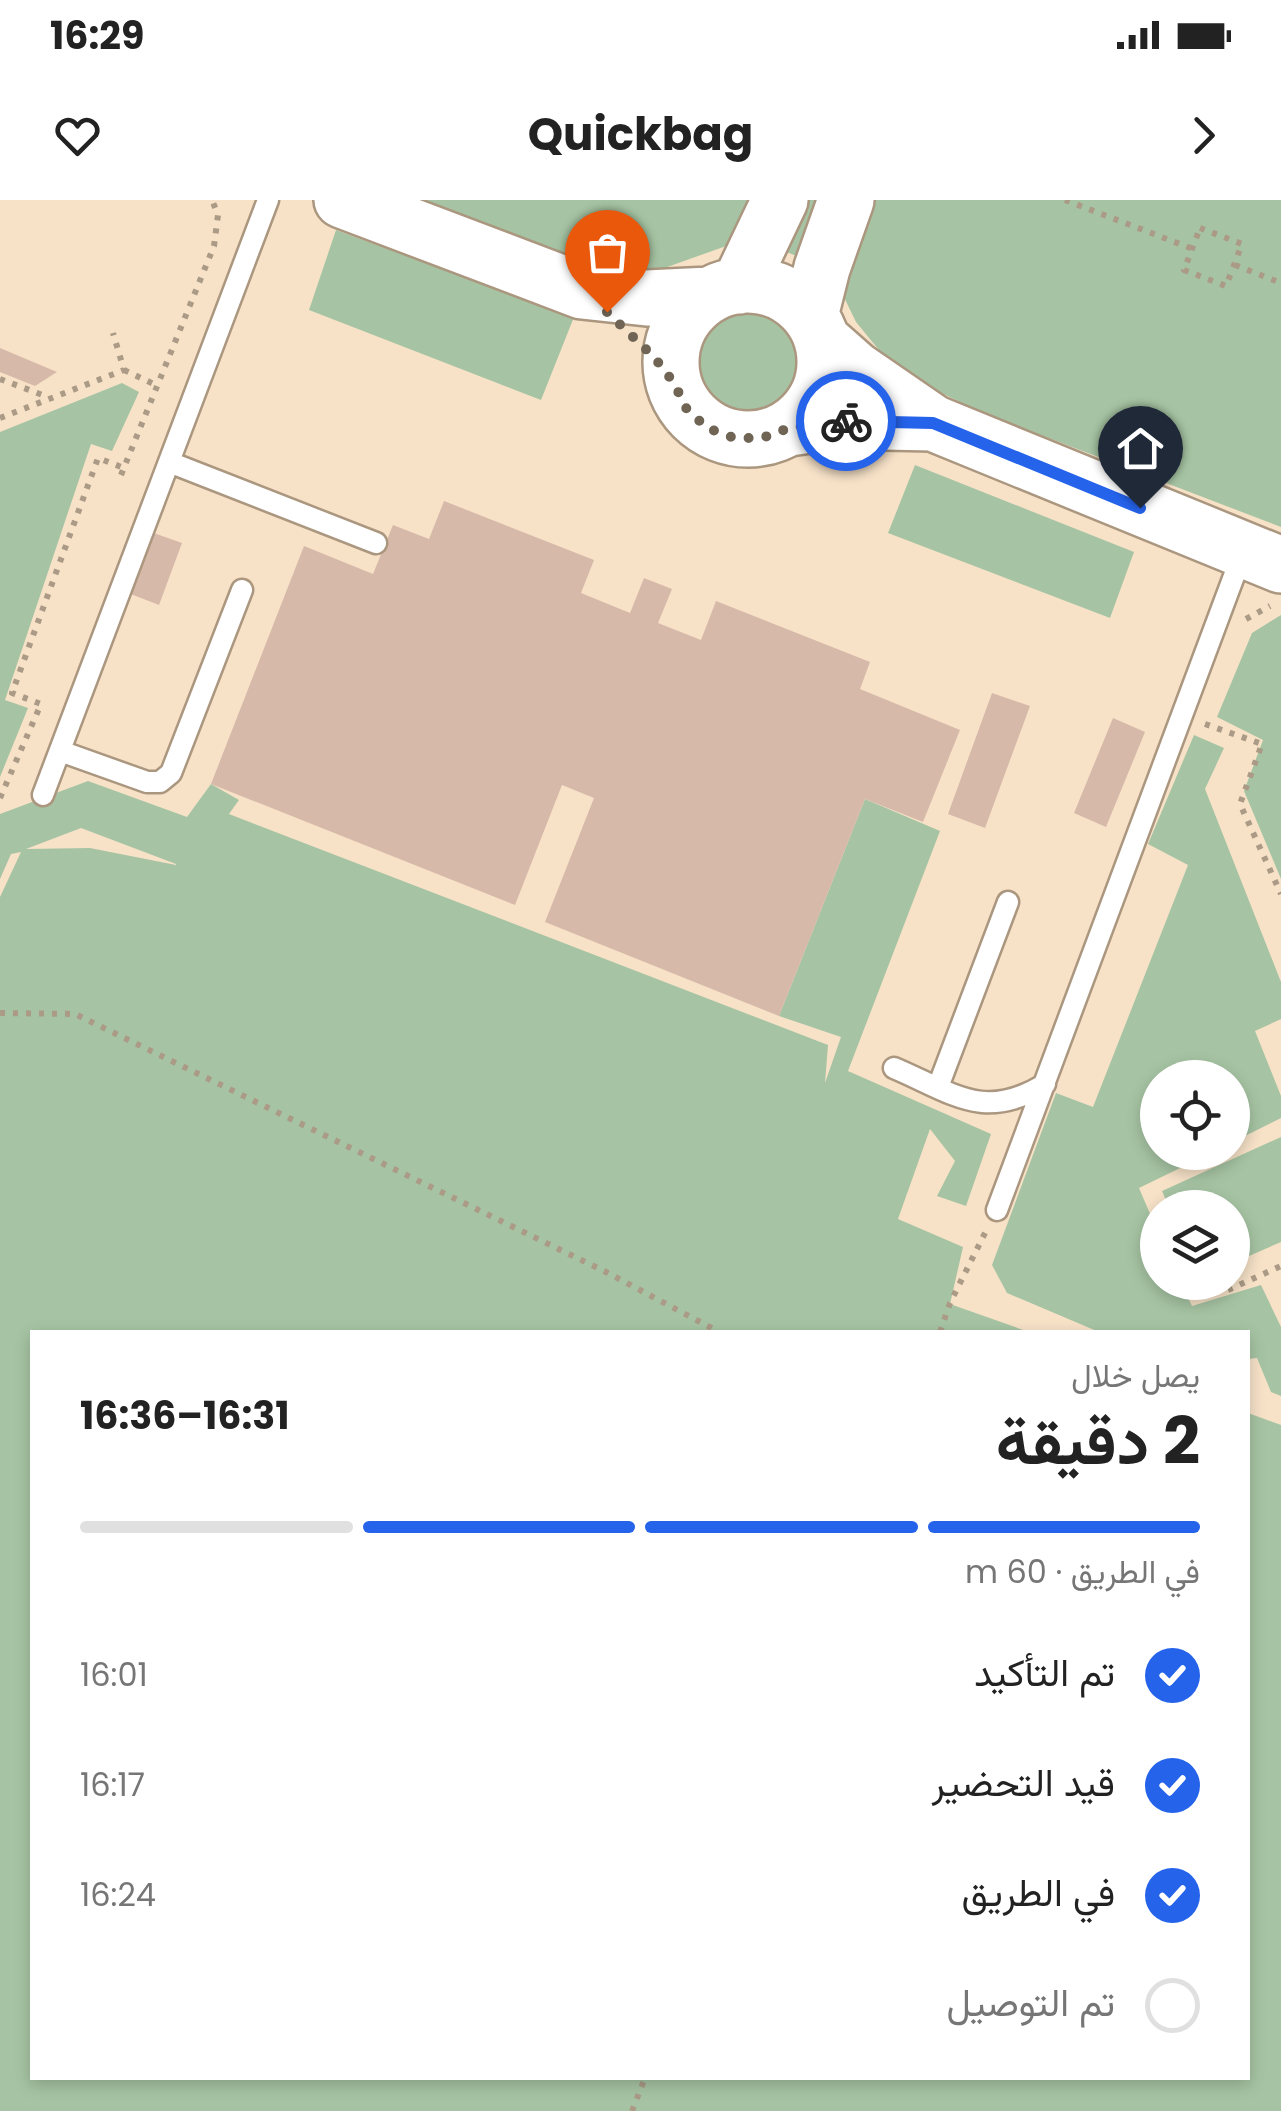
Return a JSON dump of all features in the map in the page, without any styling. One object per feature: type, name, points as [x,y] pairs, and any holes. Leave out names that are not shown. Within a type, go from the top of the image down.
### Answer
[{"type":"street","points":[[342,200],[582,291],[646,298],[759,286],[778,292],[796,302],[856,370],[933,423],[1262,558]]},
{"type":"street","points":[[674,383],[672,358],[677,333],[690,311],[724,290],[780,200]]},
{"type":"street","points":[[789,428],[808,411],[820,390],[825,365],[816,328],[822,268],[846,200]]},
{"type":"street","points":[[582,291],[631,334],[674,383],[686,408],[707,428],[734,438],[762,438],[789,428],[836,421],[933,423]]},
{"type":"lane","points":[[44,795],[268,200]]},
{"type":"lane","points":[[169,462],[376,543]]},
{"type":"lane","points":[[998,1210],[1045,1084],[1262,558]]},
{"type":"lane","points":[[60,751],[147,782],[166,778],[242,590]]},
{"type":"lane","points":[[938,1087],[1008,902]]},
{"type":"lane","points":[[894,1068],[970,1101],[991,1104],[1008,1102],[1045,1084]]},
{"type":"path","points":[[0,798],[41,704],[12,692],[98,458],[123,472],[158,386],[214,246],[218,215],[212,200]]},
{"type":"path","points":[[1064,200],[1192,249]]},
{"type":"path","points":[[1200,228],[1242,244],[1226,286],[1184,270],[1192,249],[1200,228]]},
{"type":"path","points":[[1234,265],[1281,283]]},
{"type":"path","points":[[112,333],[124,370]]},
{"type":"path","points":[[0,418],[124,370],[158,386]]},
{"type":"path","points":[[0,379],[49,397]]},
{"type":"path","points":[[1201,722],[1262,744],[1240,804],[1281,894]]},
{"type":"path","points":[[0,1013],[75,1014],[608,1273],[715,1330]]},
{"type":"path","points":[[941,1330],[998,1210]]},
{"type":"path","points":[[1250,1280],[1281,1266]]},
{"type":"path","points":[[632,2111],[645,2080]]},
{"type":"green space","points":[[422,200],[1281,200],[1281,527],[981,412],[914,380],[883,355],[856,322],[839,287],[810,261],[768,245],[729,245],[656,271],[611,273]]},
{"type":"green space","points":[[336,230],[574,317],[541,400],[309,310]]},
{"type":"green space","points":[[759,294],[787,307],[797,318],[808,346],[810,365],[803,383],[785,404],[764,414],[741,414],[720,405],[704,390],[693,369],[692,344],[703,317]]},
{"type":"green space","points":[[122,383],[139,392],[112,451],[91,444],[5,700],[28,708],[0,777],[0,432]]},
{"type":"green space","points":[[915,465],[1134,552],[1110,618],[888,533]]},
{"type":"green space","points":[[1281,615],[1281,879],[1244,791],[1263,740],[1217,717],[1252,633]]},
{"type":"green space","points":[[1194,735],[1224,748],[1205,789],[1281,982],[1281,1019],[1255,1031],[1281,1096],[1281,1118],[1250,1134],[1250,1060],[1140,1060],[1140,1170],[1176,1170],[1139,1188],[1140,1300],[1189,1300],[1192,1306],[1212,1300],[1250,1300],[1250,1288],[1261,1285],[1281,1327],[1281,1396],[1271,1392],[1257,1358],[1250,1359],[1250,1330],[1094,1330],[1007,1293],[992,1265],[1056,1093],[1093,1107],[1188,865],[1148,844]]},
{"type":"green space","points":[[88,781],[187,817],[211,784],[239,800],[229,814],[828,1045],[825,1083],[841,1037],[779,1016],[865,799],[940,831],[848,1071],[991,1134],[966,1206],[937,1196],[955,1161],[930,1129],[898,1219],[963,1247],[950,1304],[1023,1330],[30,1330],[30,2080],[1250,2080],[1250,1414],[1281,1425],[1281,2111],[0,2111],[0,897],[21,852],[11,854],[0,879],[0,814]],"holes":[[[81,828],[176,865],[90,848],[26,849]]]},
{"type":"green space","points":[[1281,1137],[1281,1242],[1250,1256],[1250,1190],[1164,1190],[1208,1170],[1250,1170],[1250,1151]]},
{"type":"building","points":[[0,348],[57,372],[35,386],[0,372]]},
{"type":"building","points":[[444,501],[594,560],[581,593],[630,613],[644,578],[672,589],[658,623],[701,640],[716,601],[870,662],[860,689],[960,730],[923,822],[865,799],[779,1016],[545,922],[594,798],[562,785],[515,905],[211,784],[304,546],[373,574],[393,525],[429,539]]},
{"type":"building","points":[[151,532],[182,543],[159,605],[128,593]]},
{"type":"building","points":[[992,693],[1030,706],[985,828],[948,814]]},
{"type":"building","points":[[1113,718],[1145,732],[1106,827],[1074,813]]},
{"type":"way so far","points":[[607,312],[654,357],[674,383],[686,408],[707,428],[734,438],[762,438],[789,428],[846,421]]},
{"type":"route","points":[[846,421],[933,423],[1140,508]]}]
